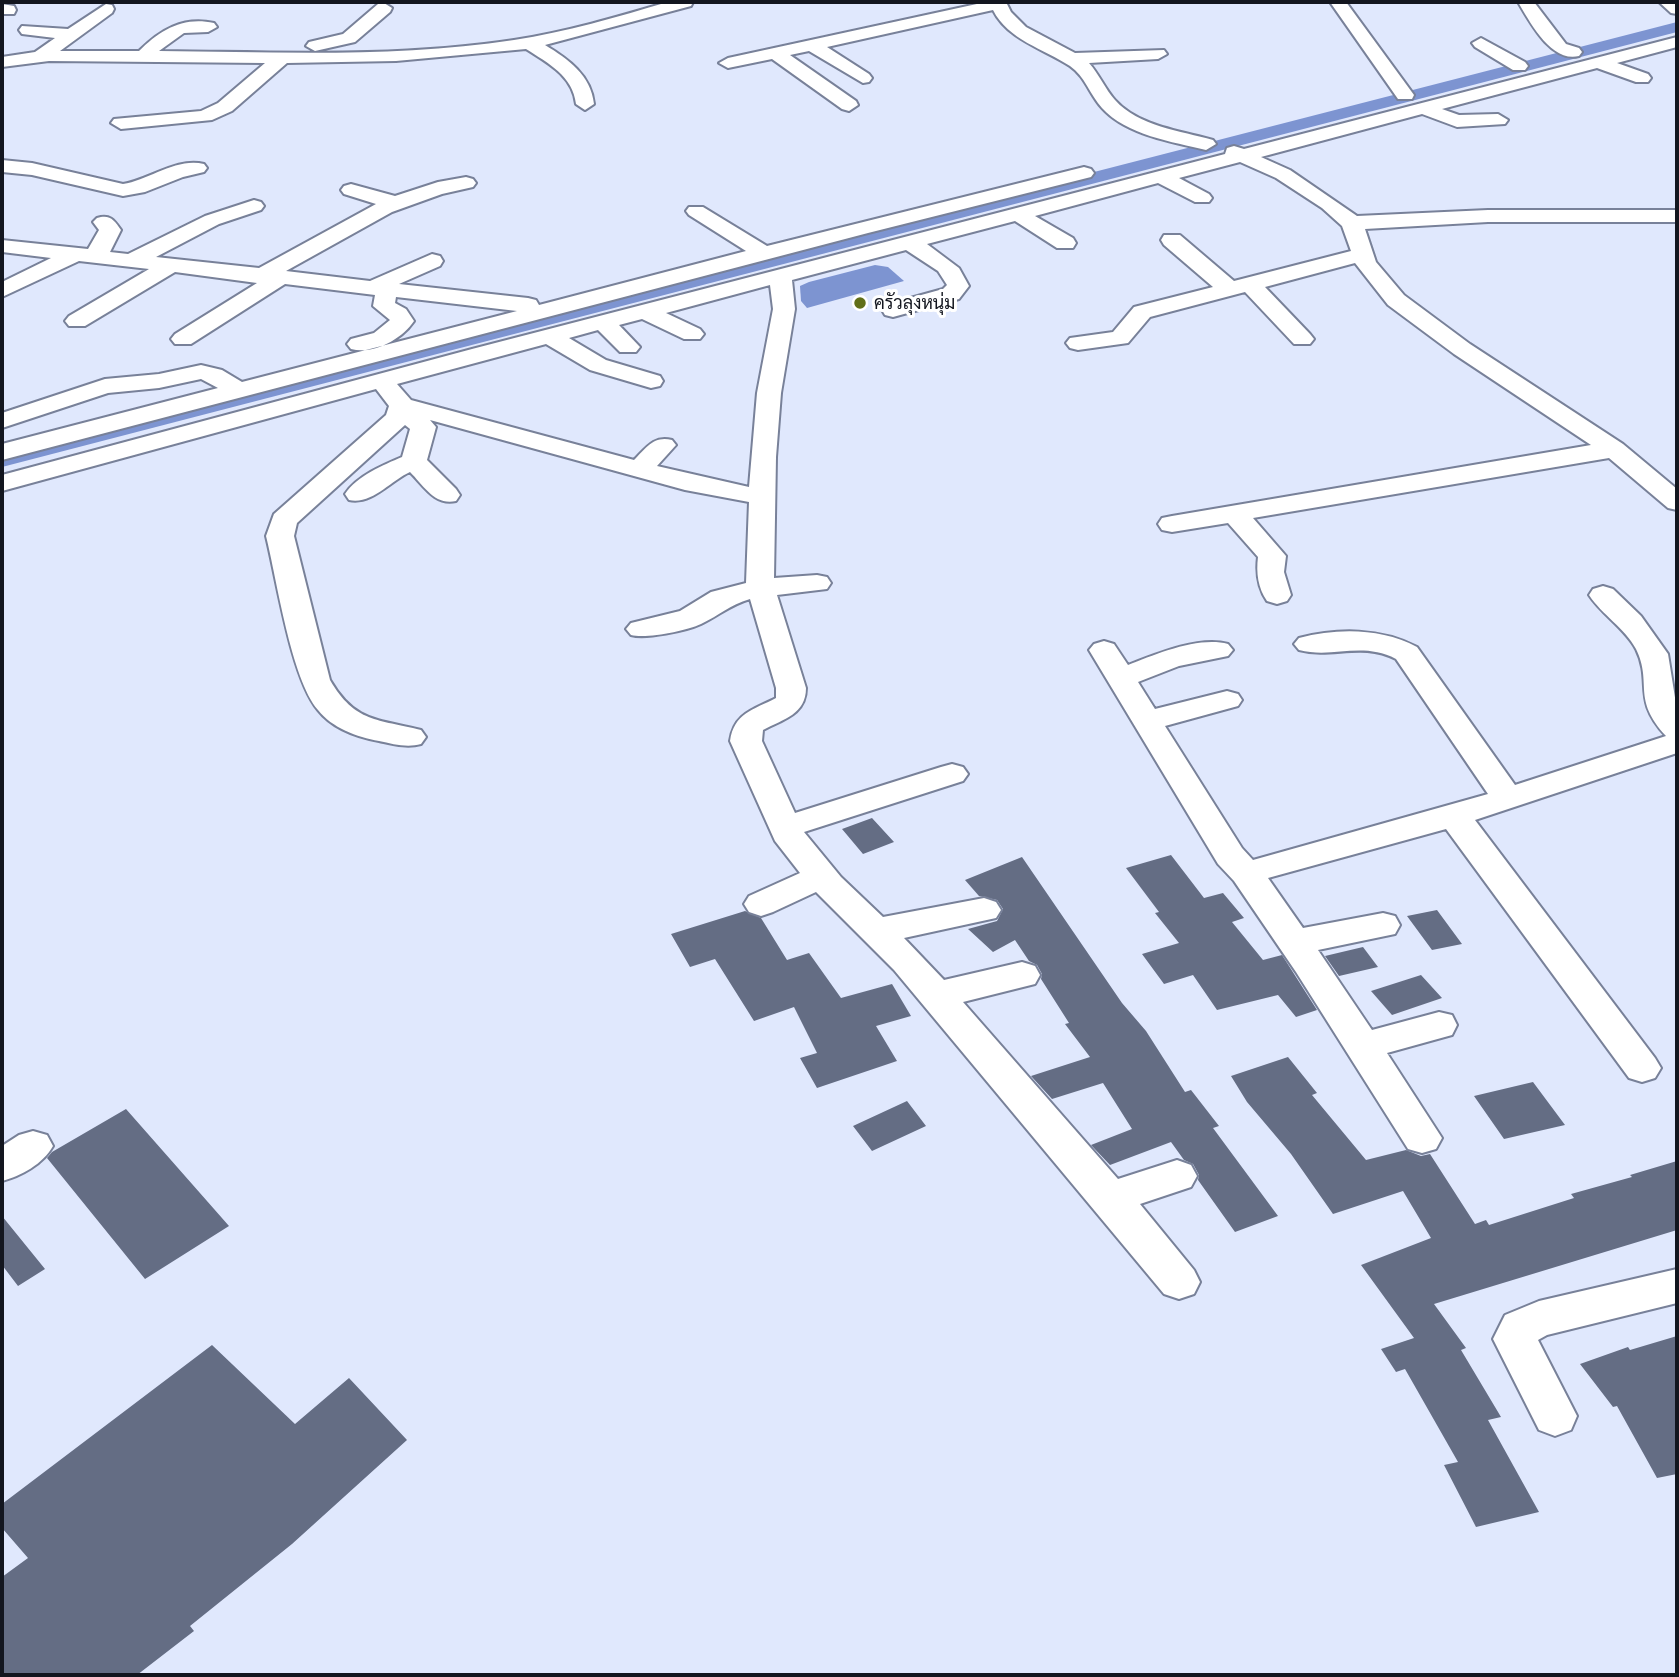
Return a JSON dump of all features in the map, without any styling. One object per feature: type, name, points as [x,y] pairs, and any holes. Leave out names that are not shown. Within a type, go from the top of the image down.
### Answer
[{"type":"street","points":[[2,62],[40,57],[409,55],[534,42],[685,2]]},
{"type":"street","points":[[1338,2],[1413,102],[1457,121],[1498,120]]},
{"type":"street","points":[[1526,2],[1560,48],[1573,52]]},
{"type":"street","points":[[1667,2],[1677,9]]},
{"type":"street","points":[[728,63],[998,3],[1003,17],[1022,32],[1075,62],[1109,107],[1150,128],[1226,146],[1283,174],[1329,204],[1352,223],[1362,255],[1396,300],[1462,349],[1614,449],[1677,502]]},
{"type":"street","points":[[910,5],[942,15]]},
{"type":"street","points":[[121,123],[205,116],[225,107],[293,56],[312,47],[349,38],[384,8]]},
{"type":"street","points":[[40,57],[106,9]]},
{"type":"street","points":[[534,42],[538,20]]},
{"type":"street","points":[[1310,119],[1413,102],[1519,66],[1677,25]]},
{"type":"street","points":[[145,56],[173,29],[186,26],[208,27]]},
{"type":"street","points":[[317,29],[360,31]]},
{"type":"street","points":[[27,30],[70,34]]},
{"type":"street","points":[[1110,56],[1103,45],[1107,39],[1139,37]]},
{"type":"street","points":[[534,42],[580,83],[586,91],[585,104]]},
{"type":"street","points":[[2,246],[487,303],[644,312],[771,265],[1106,168],[1226,146],[1677,42]]},
{"type":"street","points":[[1481,43],[1519,66]]},
{"type":"street","points":[[813,45],[863,78]]},
{"type":"street","points":[[776,53],[849,105]]},
{"type":"street","points":[[1045,65],[1110,56],[1158,54]]},
{"type":"street","points":[[1599,62],[1642,78]]},
{"type":"street","points":[[2,452],[239,390],[581,310],[650,283],[909,242],[1161,177],[1226,146]]},
{"type":"street","points":[[2,166],[32,169],[123,190],[138,188],[177,172],[197,168]]},
{"type":"street","points":[[1161,177],[1202,198]]},
{"type":"street","points":[[184,340],[276,279],[345,228],[396,203],[441,186],[466,183]]},
{"type":"street","points":[[351,190],[396,203]]},
{"type":"street","points":[[128,262],[212,220],[254,206]]},
{"type":"street","points":[[696,211],[771,265],[784,309],[769,393],[760,582],[791,688],[791,702],[748,726],[746,741],[792,841],[822,876],[907,961],[1179,1282]]},
{"type":"street","points":[[1018,214],[1065,243]]},
{"type":"street","points":[[1352,223],[1488,216],[1677,216]]},
{"type":"street","points":[[2,290],[83,256],[108,237],[110,230],[104,222]]},
{"type":"street","points":[[1172,240],[1240,286],[1302,339]]},
{"type":"street","points":[[893,310],[951,294],[958,286],[957,279],[948,270],[909,242]]},
{"type":"street","points":[[77,321],[174,267],[229,248]]},
{"type":"street","points":[[1079,343],[1120,338],[1142,312],[1362,255]]},
{"type":"street","points":[[276,279],[331,259]]},
{"type":"street","points":[[379,290],[432,261]]},
{"type":"street","points":[[325,348],[366,343],[395,330],[402,321],[398,314],[384,306],[379,290]]},
{"type":"street","points":[[2,483],[550,336],[581,310]]},
{"type":"street","points":[[581,310],[628,347]]},
{"type":"street","points":[[644,312],[692,334]]},
{"type":"street","points":[[550,336],[598,365],[651,381]]},
{"type":"street","points":[[2,421],[105,386],[159,381],[201,372],[213,375],[239,390]]},
{"type":"street","points":[[358,494],[389,472],[414,461],[424,427],[402,408],[382,381]]},
{"type":"street","points":[[402,408],[694,484],[762,497]]},
{"type":"street","points":[[402,408],[393,425],[284,520],[280,536],[316,680],[330,706],[364,729],[411,737]]},
{"type":"street","points":[[640,468],[663,445]]},
{"type":"street","points":[[1172,524],[1614,449]]},
{"type":"street","points":[[414,461],[447,495]]},
{"type":"street","points":[[1235,514],[1272,556],[1270,572],[1277,594]]},
{"type":"street","points":[[641,629],[690,618],[721,598],[760,582],[815,571]]},
{"type":"street","points":[[1603,595],[1648,644],[1657,672],[1656,698],[1665,719],[1677,730]]},
{"type":"street","points":[[1309,644],[1371,640],[1392,643],[1407,653],[1507,798]]},
{"type":"street","points":[[1104,650],[1230,856],[1246,873],[1294,942],[1422,1138]]},
{"type":"street","points":[[1121,678],[1172,658],[1218,650]]},
{"type":"street","points":[[1147,721],[1227,700]]},
{"type":"street","points":[[1246,873],[1454,816],[1677,743]]},
{"type":"street","points":[[785,827],[952,774]]},
{"type":"street","points":[[1454,816],[1642,1068]]},
{"type":"street","points":[[761,904],[822,876]]},
{"type":"street","points":[[876,931],[984,910]]},
{"type":"street","points":[[1294,942],[1382,925]]},
{"type":"street","points":[[936,995],[1022,975]]},
{"type":"street","points":[[1363,1046],[1439,1025]]},
{"type":"street","points":[[1110,1198],[1177,1176]]},
{"type":"street","points":[[1555,1416],[1515,1339],[1520,1328],[1539,1319],[1677,1286]]},
{"type":"water","points":[[875,265],[888,267],[904,281],[807,308],[801,301],[800,286]]},
{"type":"building","points":[[872,818],[894,842],[863,854],[842,829]]},
{"type":"building","points":[[1171,855],[1204,898],[1223,893],[1244,918],[1232,922],[1263,960],[1282,955],[1317,1010],[1296,1017],[1278,995],[1217,1010],[1193,975],[1164,984],[1142,954],[1179,943],[1155,913],[1159,912],[1126,868]]},
{"type":"building","points":[[1022,857],[1122,1003],[1146,1031],[1185,1092],[1191,1090],[1219,1126],[1213,1128],[1278,1216],[1235,1232],[1198,1180],[1199,1175],[1193,1164],[1184,1160],[1171,1142],[1110,1165],[1091,1145],[1132,1129],[1103,1083],[1052,1099],[1031,1076],[1090,1057],[1065,1024],[1069,1023],[1041,979],[1042,974],[1037,965],[1029,961],[1015,940],[993,952],[968,929],[997,921],[1003,909],[997,900],[979,896],[965,880]]},
{"type":"building","points":[[1437,910],[1462,944],[1432,950],[1407,916]]},
{"type":"building","points":[[745,911],[761,918],[787,960],[809,953],[841,998],[892,984],[911,1016],[876,1026],[897,1061],[817,1088],[800,1058],[817,1053],[794,1007],[754,1021],[715,959],[690,967],[671,934]]},
{"type":"building","points":[[1363,947],[1378,967],[1339,976],[1325,956]]},
{"type":"building","points":[[1421,975],[1442,998],[1392,1015],[1371,991]]},
{"type":"building","points":[[1288,1057],[1317,1093],[1312,1095],[1366,1160],[1406,1150],[1421,1156],[1430,1154],[1475,1224],[1486,1220],[1489,1225],[1574,1198],[1571,1194],[1677,1161],[1677,1230],[1434,1304],[1466,1348],[1461,1350],[1501,1417],[1488,1420],[1539,1512],[1476,1527],[1444,1465],[1458,1462],[1405,1369],[1396,1372],[1381,1349],[1414,1338],[1361,1265],[1431,1238],[1403,1191],[1333,1214],[1291,1154],[1247,1102],[1231,1076]]},
{"type":"building","points":[[1533,1082],[1565,1125],[1504,1139],[1474,1096]]},
{"type":"building","points":[[907,1101],[926,1126],[872,1151],[853,1126]]},
{"type":"building","points":[[126,1109],[229,1226],[145,1279],[47,1158],[52,1152]]},
{"type":"building","points":[[2,1216],[45,1269],[18,1286],[2,1265]]},
{"type":"building","points":[[1677,1336],[1677,1474],[1657,1478],[1617,1406],[1613,1407],[1580,1364],[1628,1347],[1630,1350]]},
{"type":"building","points":[[212,1345],[295,1424],[349,1378],[407,1440],[292,1544],[190,1626],[194,1631],[137,1675],[2,1675],[2,1577],[28,1558],[2,1528],[2,1504]]},
{"type":"waterway","points":[[2,460],[1677,27]]},
{"type":"place","name":"ครัวลุงหนุ่ม","points":[[860,303]]}]
